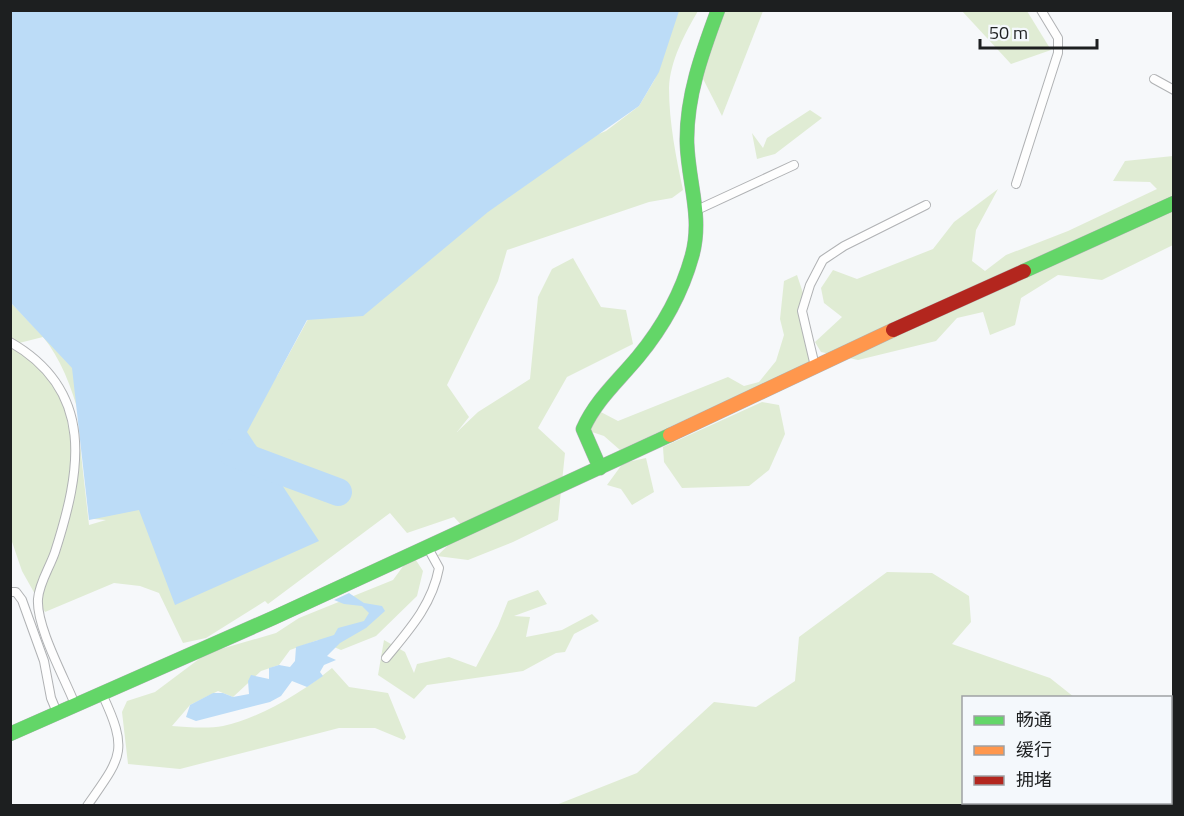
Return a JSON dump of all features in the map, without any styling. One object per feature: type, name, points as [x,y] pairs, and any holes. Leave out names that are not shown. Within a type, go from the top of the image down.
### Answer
[{"type":"main road","points":[[600,468],[583,429],[590,411],[647,346],[678,293],[693,254],[698,209],[687,147],[688,121],[697,70],[718,10]]},
{"type":"main road","points":[[10,734],[273,618],[600,468],[815,365],[1173,203]]},
{"type":"lane","points":[[1016,184],[1058,53],[1058,38],[1041,10]]},
{"type":"lane","points":[[1154,80],[1173,90]]},
{"type":"lane","points":[[698,209],[794,165]]},
{"type":"lane","points":[[815,365],[802,311],[810,285],[823,260],[844,246],[926,205]]},
{"type":"lane","points":[[10,342],[44,367],[60,386],[69,406],[76,433],[76,468],[65,519],[38,599],[49,643],[76,706]]},
{"type":"lane","points":[[386,658],[419,618],[436,580],[439,568],[427,546]]},
{"type":"lane","points":[[10,592],[16,592],[22,600],[44,661],[51,698],[57,714]]},
{"type":"lane","points":[[87,806],[116,765],[119,748],[118,728],[102,692]]},
{"type":"green space","points":[[676,11],[698,11],[675,58],[669,88],[675,152],[683,190],[672,198],[649,202],[507,250],[498,281],[447,385],[469,417],[457,432],[478,412],[530,379],[538,297],[552,269],[573,258],[601,307],[626,310],[633,344],[567,377],[538,428],[565,453],[558,520],[513,542],[468,560],[437,556],[465,529],[454,517],[407,533],[390,513],[268,604],[265,601],[206,638],[183,643],[159,593],[140,586],[114,583],[45,612],[22,571],[10,536],[11,303],[37,330],[10,158],[208,418],[277,376],[313,310],[562,149],[606,131],[639,106],[655,79],[658,58]],"holes":[[[43,337],[66,376],[81,424],[90,473],[94,519],[106,520],[89,525],[80,445],[62,391],[15,344]]]},
{"type":"green space","points":[[719,11],[763,11],[722,116],[699,71]]},
{"type":"green space","points":[[962,11],[1027,11],[1051,50],[1011,64]]},
{"type":"green space","points":[[810,110],[822,118],[775,154],[757,159],[752,133],[763,148],[767,138]]},
{"type":"green space","points":[[1173,156],[1173,245],[1102,280],[1058,275],[1021,298],[1015,325],[990,335],[983,312],[957,318],[936,341],[858,360],[821,352],[815,342],[842,317],[824,303],[821,288],[833,270],[857,279],[933,249],[954,222],[998,189],[976,230],[972,261],[985,271],[1006,255],[1068,231],[1157,189],[1150,182],[1113,181],[1125,161]]},
{"type":"green space","points":[[797,275],[807,305],[806,335],[810,362],[620,450],[604,436],[583,429],[597,410],[618,421],[728,377],[744,386],[759,382],[776,361],[784,335],[780,319],[784,281]]},
{"type":"green space","points":[[762,402],[779,405],[785,434],[769,470],[749,486],[682,488],[664,462],[663,447]]},
{"type":"green space","points":[[646,458],[654,492],[632,505],[621,489],[607,485],[623,463]]},
{"type":"green space","points":[[412,554],[423,571],[417,596],[376,636],[341,650],[318,640],[290,650],[279,665],[261,671],[233,697],[218,691],[190,705],[172,726],[197,728],[223,726],[252,717],[308,686],[332,668],[349,687],[388,693],[406,737],[404,740],[375,728],[339,728],[180,769],[128,764],[122,712],[127,701],[155,692],[207,653],[276,633],[299,618],[393,580]]},
{"type":"green space","points":[[887,572],[932,573],[969,596],[971,622],[952,644],[1050,678],[1073,696],[962,696],[962,804],[1159,805],[556,805],[637,773],[714,702],[756,707],[795,681],[799,637]]},
{"type":"green space","points":[[538,590],[547,604],[514,616],[530,617],[526,637],[562,630],[592,614],[599,621],[574,634],[565,652],[556,653],[523,671],[427,685],[414,699],[378,675],[384,640],[405,652],[414,673],[417,664],[449,657],[476,667],[498,626],[508,601]]},
{"type":"water","points":[[11,10],[679,11],[659,72],[639,106],[488,212],[363,316],[307,320],[247,432],[319,541],[175,605],[139,510],[89,520],[72,368],[11,303]]},
{"type":"water","points":[[349,593],[364,603],[382,606],[385,611],[366,628],[340,643],[327,656],[336,660],[324,665],[320,672],[323,676],[307,687],[292,681],[281,696],[270,702],[196,721],[186,717],[190,705],[213,693],[223,693],[233,697],[249,694],[248,681],[251,675],[269,679],[269,668],[279,665],[290,667],[295,661],[296,647],[334,635],[338,628],[364,621],[369,613],[362,606],[344,604],[334,600]]},
{"type":"waterway","points":[[233,453],[338,492]]},
{"type":"traffic: fast","points":[[600,468],[583,429],[601,400],[638,357],[663,322],[683,283],[692,256],[696,213],[688,157],[687,126],[692,92],[718,10]]},
{"type":"traffic: fast","points":[[1024,271],[1174,203]]},
{"type":"traffic: fast","points":[[10,734],[273,618],[670,435]]},
{"type":"traffic: slow","points":[[670,435],[893,330]]},
{"type":"traffic: jam","points":[[893,330],[1024,271]]}]
